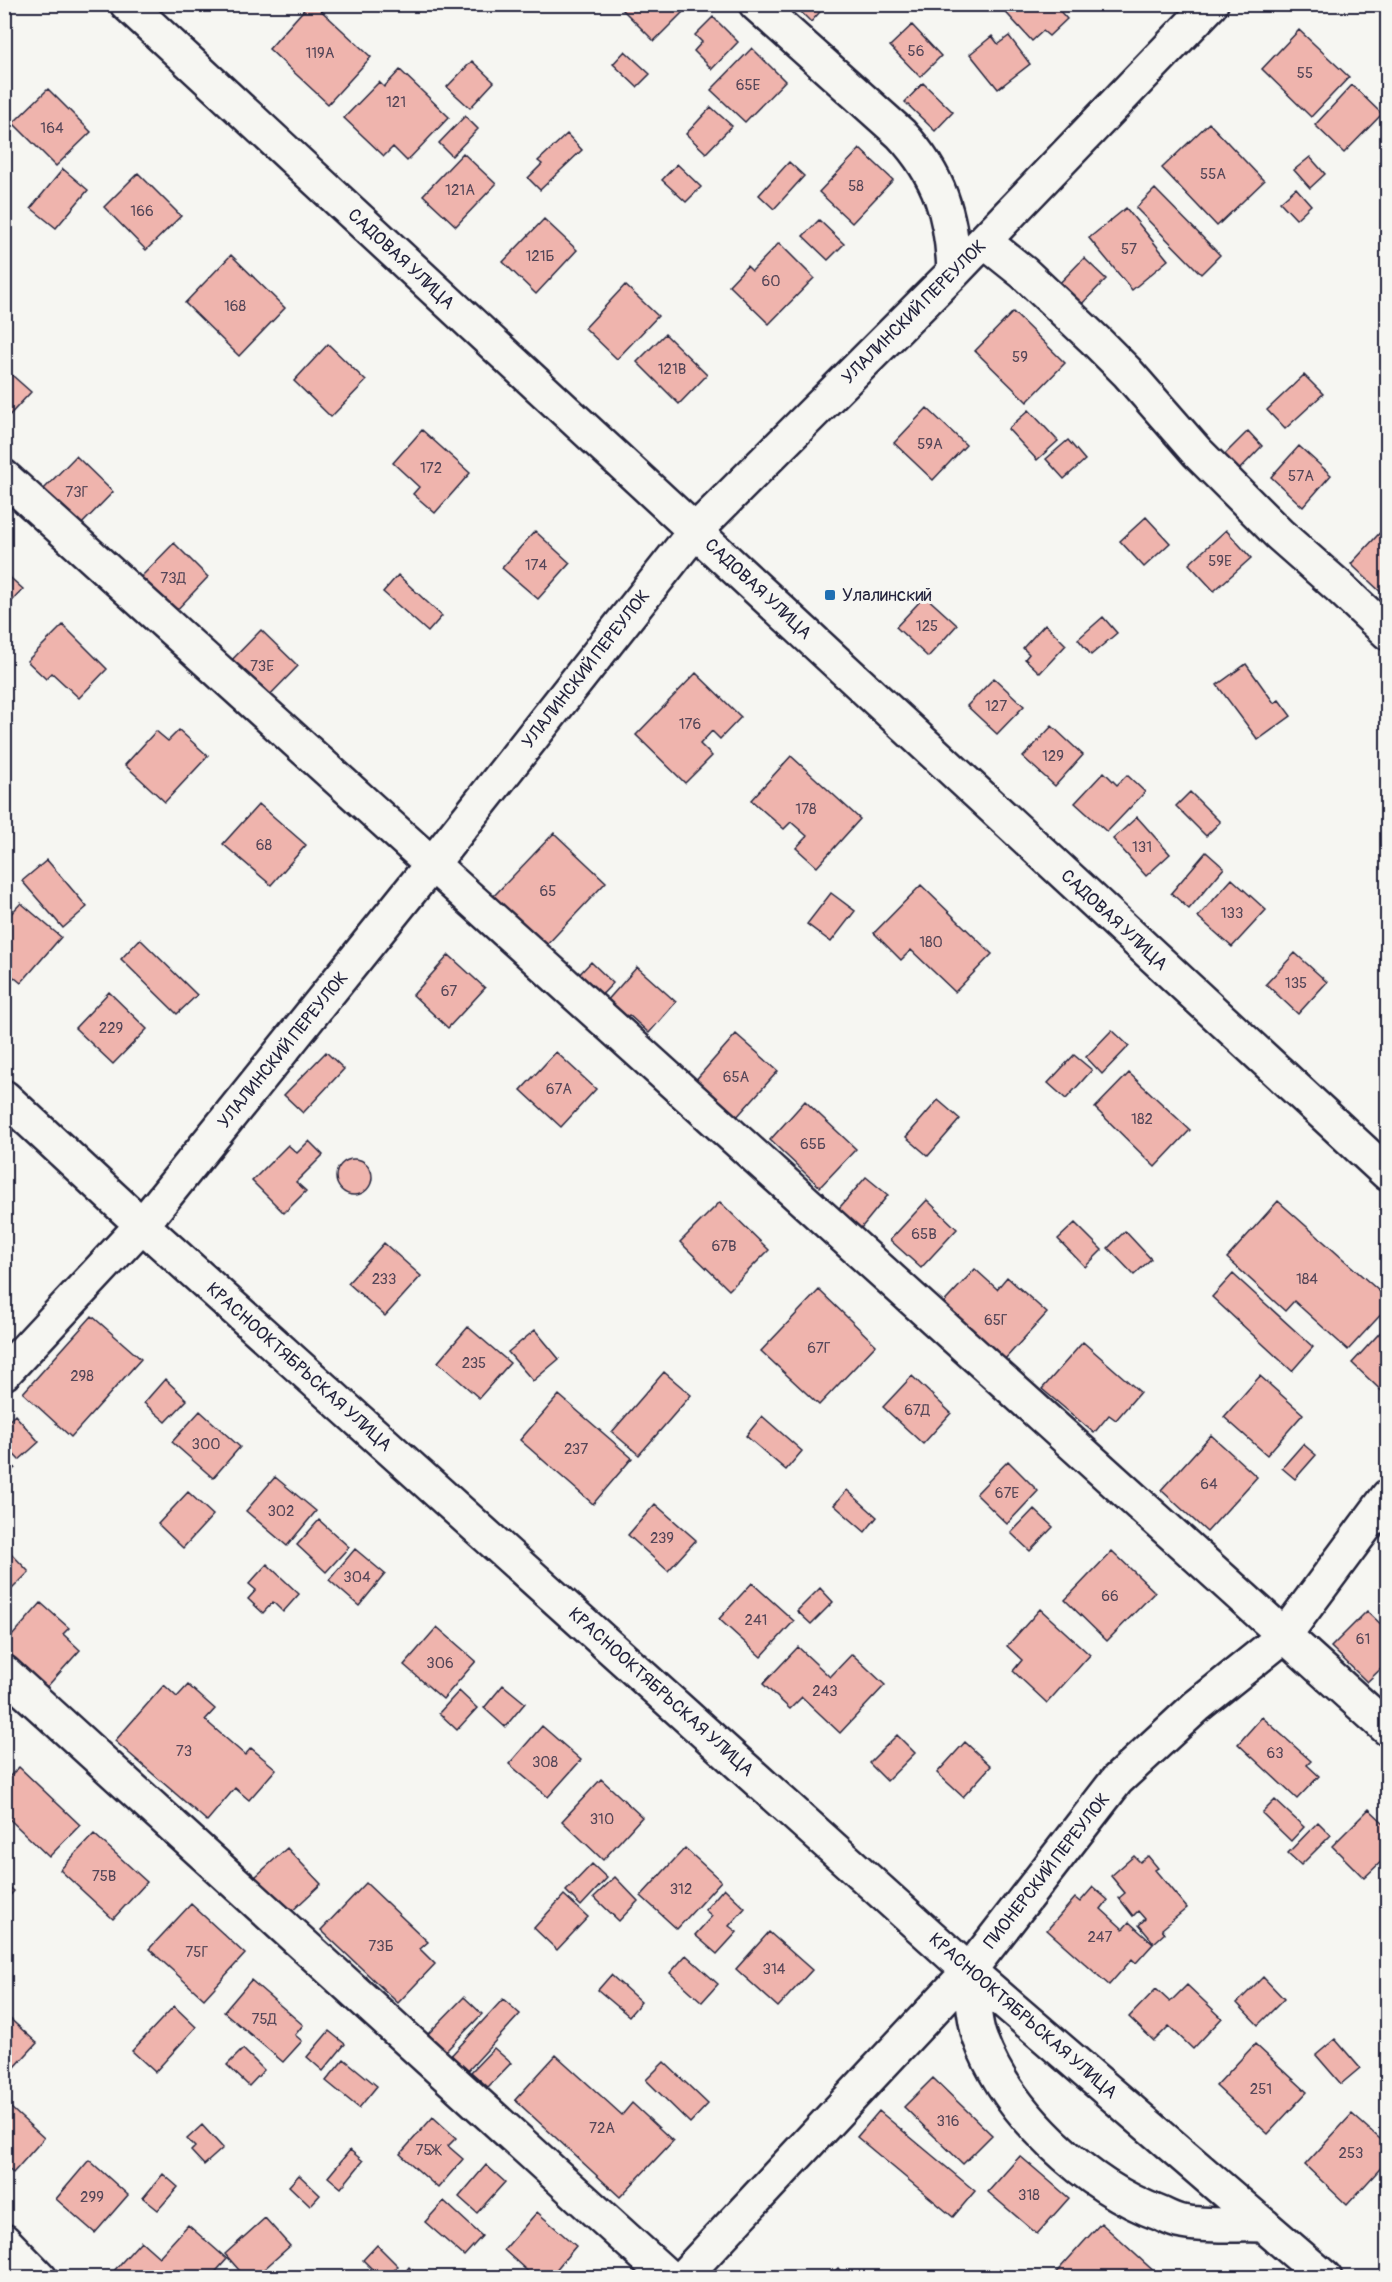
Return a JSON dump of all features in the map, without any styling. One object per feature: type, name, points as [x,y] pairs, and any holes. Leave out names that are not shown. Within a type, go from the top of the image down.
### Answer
[{"type":"street","name":"САДОВАЯ УЛИЦА","points":[[127,4],[1388,1174]]},
{"type":"street","points":[[756,4],[901,134],[920,154],[941,194],[953,243],[954,272]]},
{"type":"street","name":"УЛАЛИНСКИЙ ПЕРЕУЛОК","points":[[4,1373],[142,1225],[432,864],[695,531],[954,272],[1211,4]]},
{"type":"street","points":[[984,240],[1024,273],[1095,339],[1197,452],[1279,534],[1388,633]]},
{"type":"street","points":[[4,477],[1388,1729]]},
{"type":"street","name":"КРАСНООКТЯБРЬСКАЯ УЛИЦА","points":[[8,1103],[969,1971],[1325,2277]]},
{"type":"street","name":"ПИОНЕРСКИЙ ПЕРЕУЛОК","points":[[682,2277],[969,1971],[1117,1780],[1189,1712],[1284,1636],[1388,1496]]},
{"type":"street","points":[[4,1672],[669,2277]]},
{"type":"street","points":[[969,1971],[979,2036],[995,2070],[1042,2134],[1086,2174],[1140,2206],[1182,2222],[1264,2225]]},
{"type":"street","points":[[4,2241],[40,2277]]},
{"type":"building","points":[[309,4],[314,4],[371,57],[328,104],[269,49]]},
{"type":"building","points":[[617,4],[687,4],[689,6],[654,41]]},
{"type":"building","points":[[793,4],[827,4],[811,22]]},
{"type":"building","points":[[1001,4],[1063,4],[1058,9],[1067,19],[1049,36],[1043,31],[1032,41],[1000,6]]},
{"type":"building","points":[[713,17],[738,42],[712,69],[694,51],[702,42],[695,35]]},
{"type":"building","points":[[912,25],[941,56],[920,77],[890,46]]},
{"type":"building","points":[[1299,30],[1349,77],[1311,117],[1262,69]]},
{"type":"building","points":[[992,36],[998,44],[1009,36],[1030,64],[998,89],[970,54]]},
{"type":"building","points":[[752,48],[785,81],[745,122],[711,90]]},
{"type":"building","points":[[625,51],[650,74],[637,87],[613,64]]},
{"type":"building","points":[[472,61],[494,82],[470,108],[447,87]]},
{"type":"building","points":[[400,70],[449,117],[407,161],[393,147],[384,156],[344,118],[379,82],[384,87]]},
{"type":"building","points":[[923,83],[953,112],[935,131],[905,102]]},
{"type":"building","points":[[1352,85],[1382,114],[1344,153],[1315,125]]},
{"type":"building","points":[[48,89],[91,132],[56,166],[13,123]]},
{"type":"building","points":[[711,107],[732,126],[706,153],[686,134]]},
{"type":"building","points":[[465,116],[478,129],[452,156],[439,143]]},
{"type":"building","points":[[1209,123],[1264,181],[1217,226],[1162,168]]},
{"type":"building","points":[[567,134],[582,150],[540,190],[528,178],[542,164],[538,161]]},
{"type":"building","points":[[860,149],[893,180],[852,223],[819,192]]},
{"type":"building","points":[[463,153],[496,184],[456,226],[423,195]]},
{"type":"building","points":[[1310,157],[1325,174],[1310,188],[1294,170]]},
{"type":"building","points":[[789,162],[804,176],[774,209],[759,195]]},
{"type":"building","points":[[677,164],[701,187],[686,202],[662,180]]},
{"type":"building","points":[[63,169],[88,190],[56,228],[31,208]]},
{"type":"building","points":[[138,173],[181,216],[146,250],[104,207]]},
{"type":"building","points":[[1296,188],[1311,205],[1296,219],[1280,202]]},
{"type":"building","points":[[1155,189],[1220,255],[1201,274],[1136,208]]},
{"type":"building","points":[[1126,208],[1168,260],[1132,290],[1089,238]]},
{"type":"building","points":[[544,219],[577,250],[536,294],[503,262]]},
{"type":"building","points":[[819,220],[844,244],[828,260],[803,236]]},
{"type":"building","points":[[779,243],[814,278],[769,324],[729,285],[747,266],[752,271]]},
{"type":"building","points":[[231,255],[285,308],[239,356],[185,303]]},
{"type":"building","points":[[1084,258],[1106,279],[1075,311],[1054,289]]},
{"type":"building","points":[[625,285],[658,316],[617,359],[585,328]]},
{"type":"building","points":[[1013,312],[1065,363],[1027,402],[975,351]]},
{"type":"building","points":[[665,334],[707,375],[679,404],[637,362]]},
{"type":"building","points":[[328,344],[366,381],[331,417],[294,381]]},
{"type":"building","points":[[4,368],[31,392],[4,421]]},
{"type":"building","points":[[1304,375],[1323,394],[1285,429],[1267,410]]},
{"type":"building","points":[[927,408],[966,445],[933,480],[894,443]]},
{"type":"building","points":[[1029,410],[1058,441],[1037,460],[1008,429]]},
{"type":"building","points":[[422,430],[470,473],[435,513],[413,494],[419,487],[393,463]]},
{"type":"building","points":[[1248,431],[1262,446],[1236,473],[1220,459]]},
{"type":"building","points":[[1068,440],[1085,460],[1064,479],[1046,459]]},
{"type":"building","points":[[1299,446],[1331,475],[1303,507],[1271,477]]},
{"type":"building","points":[[76,456],[113,492],[78,528],[41,492]]},
{"type":"building","points":[[1146,517],[1170,543],[1144,567],[1120,541]]},
{"type":"building","points":[[1388,524],[1388,594],[1385,596],[1351,564]]},
{"type":"building","points":[[1226,530],[1251,558],[1214,591],[1189,564]]},
{"type":"building","points":[[535,531],[570,563],[538,599],[502,568]]},
{"type":"building","points":[[174,543],[208,577],[173,614],[138,580]]},
{"type":"building","points":[[4,572],[23,589],[4,610]]},
{"type":"building","points":[[398,575],[442,616],[428,632],[383,592]]},
{"type":"building","points":[[925,596],[957,625],[928,657],[896,627]]},
{"type":"building","points":[[1103,617],[1117,633],[1091,655],[1078,639]]},
{"type":"building","points":[[1045,624],[1066,645],[1040,673],[1025,659],[1029,654],[1023,648]]},
{"type":"building","points":[[63,625],[107,669],[79,698],[52,673],[46,679],[27,661]]},
{"type":"building","points":[[261,630],[298,666],[263,702],[226,666]]},
{"type":"building","points":[[1246,664],[1274,703],[1279,700],[1291,716],[1258,740],[1217,685]]},
{"type":"building","points":[[696,673],[741,717],[720,739],[712,731],[700,744],[712,756],[685,783],[636,735]]},
{"type":"building","points":[[994,678],[1024,706],[997,734],[967,706]]},
{"type":"building","points":[[1052,726],[1083,755],[1055,786],[1023,757]]},
{"type":"building","points":[[179,730],[208,756],[165,802],[125,765],[156,731],[168,741]]},
{"type":"building","points":[[791,756],[860,819],[817,867],[796,848],[807,836],[791,822],[784,829],[751,800]]},
{"type":"building","points":[[1104,772],[1117,785],[1127,775],[1145,792],[1107,832],[1075,803]]},
{"type":"building","points":[[1190,792],[1220,822],[1206,836],[1176,806]]},
{"type":"building","points":[[259,804],[306,845],[271,885],[223,844]]},
{"type":"building","points":[[1137,817],[1170,854],[1146,876],[1113,839]]},
{"type":"building","points":[[554,833],[606,882],[543,949],[490,900]]},
{"type":"building","points":[[1206,852],[1224,868],[1189,909],[1171,893]]},
{"type":"building","points":[[47,860],[87,907],[63,928],[22,881]]},
{"type":"building","points":[[1232,879],[1266,910],[1232,947],[1198,917]]},
{"type":"building","points":[[921,885],[992,954],[955,992],[911,950],[901,960],[874,933]]},
{"type":"building","points":[[831,893],[855,911],[831,942],[807,924]]},
{"type":"building","points":[[21,903],[61,937],[21,983],[4,969],[4,921]]},
{"type":"building","points":[[140,939],[197,995],[177,1014],[121,959]]},
{"type":"building","points":[[1295,953],[1327,982],[1298,1014],[1266,984]]},
{"type":"building","points":[[449,955],[485,988],[448,1028],[413,995]]},
{"type":"building","points":[[591,962],[613,983],[594,1003],[572,982]]},
{"type":"building","points":[[637,967],[676,1002],[649,1033],[629,1015],[624,1020],[605,1003]]},
{"type":"building","points":[[109,992],[147,1029],[113,1064],[75,1028]]},
{"type":"building","points":[[1112,1030],[1129,1046],[1102,1074],[1086,1057]]},
{"type":"building","points":[[736,1034],[778,1071],[735,1119],[693,1083]]},
{"type":"building","points":[[326,1052],[344,1069],[303,1113],[284,1095]]},
{"type":"building","points":[[556,1052],[596,1089],[561,1127],[521,1090]]},
{"type":"building","points":[[1074,1055],[1092,1070],[1066,1099],[1048,1083]]},
{"type":"building","points":[[1129,1073],[1190,1130],[1155,1167],[1095,1108]]},
{"type":"building","points":[[938,1100],[960,1119],[928,1156],[906,1137]]},
{"type":"building","points":[[805,1101],[856,1149],[820,1187],[770,1140]]},
{"type":"building","points":[[309,1141],[323,1155],[296,1182],[306,1191],[284,1213],[252,1181],[288,1145],[297,1153]]},
{"type":"building","points":[[354,1159],[367,1164],[372,1177],[367,1190],[354,1195],[341,1190],[336,1177],[341,1164]]},
{"type":"building","points":[[866,1177],[888,1195],[857,1233],[834,1214]]},
{"type":"building","points":[[927,1200],[957,1229],[921,1268],[890,1240]]},
{"type":"building","points":[[1278,1201],[1388,1299],[1388,1307],[1348,1350],[1294,1301],[1285,1311],[1227,1258]]},
{"type":"building","points":[[720,1202],[769,1250],[729,1290],[680,1242]]},
{"type":"building","points":[[1075,1223],[1102,1250],[1085,1267],[1058,1239]]},
{"type":"building","points":[[1125,1231],[1151,1259],[1134,1275],[1108,1248]]},
{"type":"building","points":[[384,1243],[421,1276],[385,1316],[348,1283]]},
{"type":"building","points":[[975,1269],[997,1289],[1007,1277],[1047,1313],[1004,1360],[938,1309]]},
{"type":"building","points":[[1233,1274],[1313,1347],[1292,1371],[1212,1297]]},
{"type":"building","points":[[819,1290],[876,1345],[819,1405],[761,1351]]},
{"type":"building","points":[[92,1316],[141,1359],[71,1437],[23,1393]]},
{"type":"building","points":[[1388,1324],[1388,1397],[1352,1363]]},
{"type":"building","points":[[468,1327],[510,1363],[479,1398],[438,1362]]},
{"type":"building","points":[[535,1330],[559,1359],[533,1381],[508,1352]]},
{"type":"building","points":[[1083,1342],[1140,1392],[1116,1420],[1109,1415],[1094,1433],[1042,1389]]},
{"type":"building","points":[[664,1372],[691,1395],[639,1455],[612,1432]]},
{"type":"building","points":[[912,1376],[951,1413],[923,1444],[883,1407]]},
{"type":"building","points":[[1260,1376],[1303,1414],[1267,1455],[1224,1417]]},
{"type":"building","points":[[165,1379],[187,1400],[166,1422],[144,1403]]},
{"type":"building","points":[[559,1395],[632,1458],[593,1504],[520,1440]]},
{"type":"building","points":[[200,1411],[240,1447],[213,1478],[172,1442]]},
{"type":"building","points":[[15,1415],[39,1442],[19,1460],[4,1444],[4,1425]]},
{"type":"building","points":[[762,1416],[802,1451],[786,1470],[746,1436]]},
{"type":"building","points":[[1211,1435],[1257,1477],[1207,1532],[1161,1490]]},
{"type":"building","points":[[1303,1444],[1316,1455],[1295,1479],[1282,1468]]},
{"type":"building","points":[[4,1457],[15,1468],[4,1477]]},
{"type":"building","points":[[1008,1461],[1038,1491],[1007,1524],[976,1494]]},
{"type":"building","points":[[275,1477],[316,1511],[287,1546],[246,1511]]},
{"type":"building","points":[[847,1490],[877,1517],[865,1532],[834,1505]]},
{"type":"building","points":[[188,1492],[213,1515],[183,1548],[158,1524]]},
{"type":"building","points":[[655,1504],[696,1540],[668,1571],[628,1535]]},
{"type":"building","points":[[1034,1509],[1053,1527],[1030,1551],[1011,1533]]},
{"type":"building","points":[[319,1520],[349,1547],[326,1572],[297,1545]]},
{"type":"building","points":[[4,1537],[10,1542],[6,1548],[29,1572],[4,1597]]},
{"type":"building","points":[[355,1549],[385,1574],[359,1606],[329,1580]]},
{"type":"building","points":[[1112,1551],[1155,1592],[1107,1641],[1065,1600]]},
{"type":"building","points":[[267,1564],[299,1594],[283,1612],[273,1602],[263,1613],[248,1599],[256,1590],[249,1584]]},
{"type":"building","points":[[752,1583],[794,1621],[761,1657],[719,1619]]},
{"type":"building","points":[[820,1588],[833,1602],[811,1624],[797,1611]]},
{"type":"building","points":[[41,1603],[69,1628],[63,1634],[80,1650],[45,1689],[4,1653],[4,1645]]},
{"type":"building","points":[[1040,1609],[1090,1655],[1047,1703],[1013,1671],[1022,1660],[1007,1646]]},
{"type":"building","points":[[1367,1611],[1388,1631],[1388,1662],[1367,1682],[1331,1647]]},
{"type":"building","points":[[437,1627],[476,1661],[443,1699],[404,1665]]},
{"type":"building","points":[[798,1647],[830,1677],[852,1654],[885,1685],[840,1733],[802,1697],[790,1709],[763,1684]]},
{"type":"building","points":[[164,1685],[177,1697],[188,1685],[215,1709],[205,1720],[245,1755],[251,1748],[276,1769],[249,1800],[235,1788],[207,1821],[115,1741]]},
{"type":"building","points":[[503,1685],[525,1703],[505,1727],[484,1708]]},
{"type":"building","points":[[459,1691],[477,1708],[457,1730],[439,1713]]},
{"type":"building","points":[[1262,1717],[1311,1761],[1307,1765],[1319,1776],[1297,1799],[1238,1744]]},
{"type":"building","points":[[542,1726],[581,1760],[548,1797],[509,1764]]},
{"type":"building","points":[[897,1735],[915,1753],[887,1781],[869,1763]]},
{"type":"building","points":[[965,1742],[991,1766],[963,1797],[937,1773]]},
{"type":"building","points":[[19,1767],[80,1825],[49,1857],[4,1814],[4,1782]]},
{"type":"building","points":[[601,1779],[642,1817],[603,1860],[562,1821]]},
{"type":"building","points":[[1275,1800],[1304,1827],[1291,1841],[1262,1813]]},
{"type":"building","points":[[1369,1809],[1388,1827],[1388,1855],[1364,1878],[1332,1846]]},
{"type":"building","points":[[1318,1822],[1331,1835],[1301,1865],[1288,1853]]},
{"type":"building","points":[[94,1834],[147,1882],[113,1919],[60,1870]]},
{"type":"building","points":[[287,1848],[321,1884],[289,1914],[255,1877]]},
{"type":"building","points":[[685,1848],[721,1881],[677,1929],[641,1896]]},
{"type":"building","points":[[1134,1856],[1140,1862],[1148,1856],[1158,1868],[1155,1870],[1187,1908],[1162,1929],[1165,1933],[1154,1943],[1139,1925],[1145,1919],[1138,1911],[1133,1916],[1119,1898],[1125,1893],[1111,1876]]},
{"type":"building","points":[[592,1864],[607,1878],[581,1906],[566,1891]]},
{"type":"building","points":[[615,1877],[638,1901],[619,1921],[594,1897]]},
{"type":"building","points":[[4,1882],[14,1891],[4,1902]]},
{"type":"building","points":[[366,1883],[428,1942],[420,1949],[435,1964],[398,2003],[321,1930]]},
{"type":"building","points":[[1093,1887],[1108,1900],[1101,1909],[1123,1929],[1129,1922],[1153,1944],[1136,1963],[1132,1959],[1109,1985],[1047,1930],[1075,1898],[1080,1902]]},
{"type":"building","points":[[724,1888],[745,1908],[729,1926],[737,1932],[717,1954],[695,1935],[712,1916],[705,1910]]},
{"type":"building","points":[[564,1895],[588,1917],[557,1950],[534,1928]]},
{"type":"building","points":[[191,1904],[245,1954],[204,1999],[149,1949]]},
{"type":"building","points":[[769,1932],[812,1970],[778,2007],[736,1969]]},
{"type":"building","points":[[686,1955],[718,1984],[702,2002],[670,1973]]},
{"type":"building","points":[[611,1975],[641,2002],[629,2016],[598,1990]]},
{"type":"building","points":[[1263,1977],[1284,1999],[1258,2025],[1237,2003]]},
{"type":"building","points":[[251,1980],[303,2025],[295,2035],[302,2041],[283,2062],[224,2012]]},
{"type":"building","points":[[1187,1985],[1222,2018],[1193,2049],[1169,2026],[1154,2041],[1129,2017],[1156,1989],[1170,2002]]},
{"type":"building","points":[[464,1997],[482,2014],[446,2051],[428,2034]]},
{"type":"building","points":[[503,1999],[520,2014],[465,2074],[448,2059]]},
{"type":"building","points":[[174,2006],[196,2027],[155,2072],[132,2051]]},
{"type":"building","points":[[7,2016],[37,2043],[4,2079],[4,2019]]},
{"type":"building","points":[[329,2031],[345,2044],[323,2071],[307,2057]]},
{"type":"building","points":[[1335,2039],[1360,2068],[1341,2084],[1316,2055]]},
{"type":"building","points":[[1255,2044],[1307,2092],[1268,2134],[1216,2086]]},
{"type":"building","points":[[494,2048],[511,2063],[488,2087],[471,2072]]},
{"type":"building","points":[[243,2049],[264,2070],[249,2086],[227,2065]]},
{"type":"building","points":[[556,2055],[622,2115],[632,2103],[673,2141],[620,2197],[515,2100]]},
{"type":"building","points":[[344,2059],[377,2086],[359,2108],[326,2081]]},
{"type":"building","points":[[664,2062],[708,2104],[690,2123],[646,2080]]},
{"type":"building","points":[[933,2078],[992,2135],[963,2164],[904,2107]]},
{"type":"building","points":[[11,2108],[44,2138],[13,2173],[4,2165],[4,2115]]},
{"type":"building","points":[[879,2111],[975,2191],[953,2217],[857,2137]]},
{"type":"building","points":[[1352,2114],[1388,2146],[1388,2160],[1347,2205],[1305,2165]]},
{"type":"building","points":[[433,2117],[456,2138],[448,2146],[463,2159],[438,2188],[400,2154]]},
{"type":"building","points":[[202,2125],[223,2148],[204,2165],[191,2151],[195,2147],[187,2139]]},
{"type":"building","points":[[350,2150],[363,2161],[341,2188],[328,2177]]},
{"type":"building","points":[[1020,2156],[1069,2198],[1037,2234],[988,2192]]},
{"type":"building","points":[[89,2160],[128,2195],[95,2233],[56,2199]]},
{"type":"building","points":[[486,2165],[505,2182],[477,2213],[459,2197]]},
{"type":"building","points":[[163,2174],[178,2187],[158,2210],[143,2198]]},
{"type":"building","points":[[299,2175],[320,2195],[310,2206],[289,2186]]},
{"type":"building","points":[[444,2201],[482,2236],[464,2256],[425,2222]]},
{"type":"building","points":[[537,2212],[576,2246],[549,2278],[535,2278],[504,2250]]},
{"type":"building","points":[[265,2218],[290,2246],[254,2278],[246,2278],[225,2254]]},
{"type":"building","points":[[1101,2223],[1159,2276],[1158,2278],[1051,2278]]},
{"type":"building","points":[[188,2225],[227,2259],[210,2278],[118,2278],[112,2273],[141,2241],[159,2257]]},
{"type":"building","points":[[377,2245],[398,2266],[387,2278],[381,2278],[363,2260]]},
{"type":"building","points":[[409,2267],[421,2278],[400,2278]]},
{"type":"building","points":[[838,2268],[847,2278],[827,2278]]},
{"type":"place","name":"Улалинский","points":[[830,595]]}]
